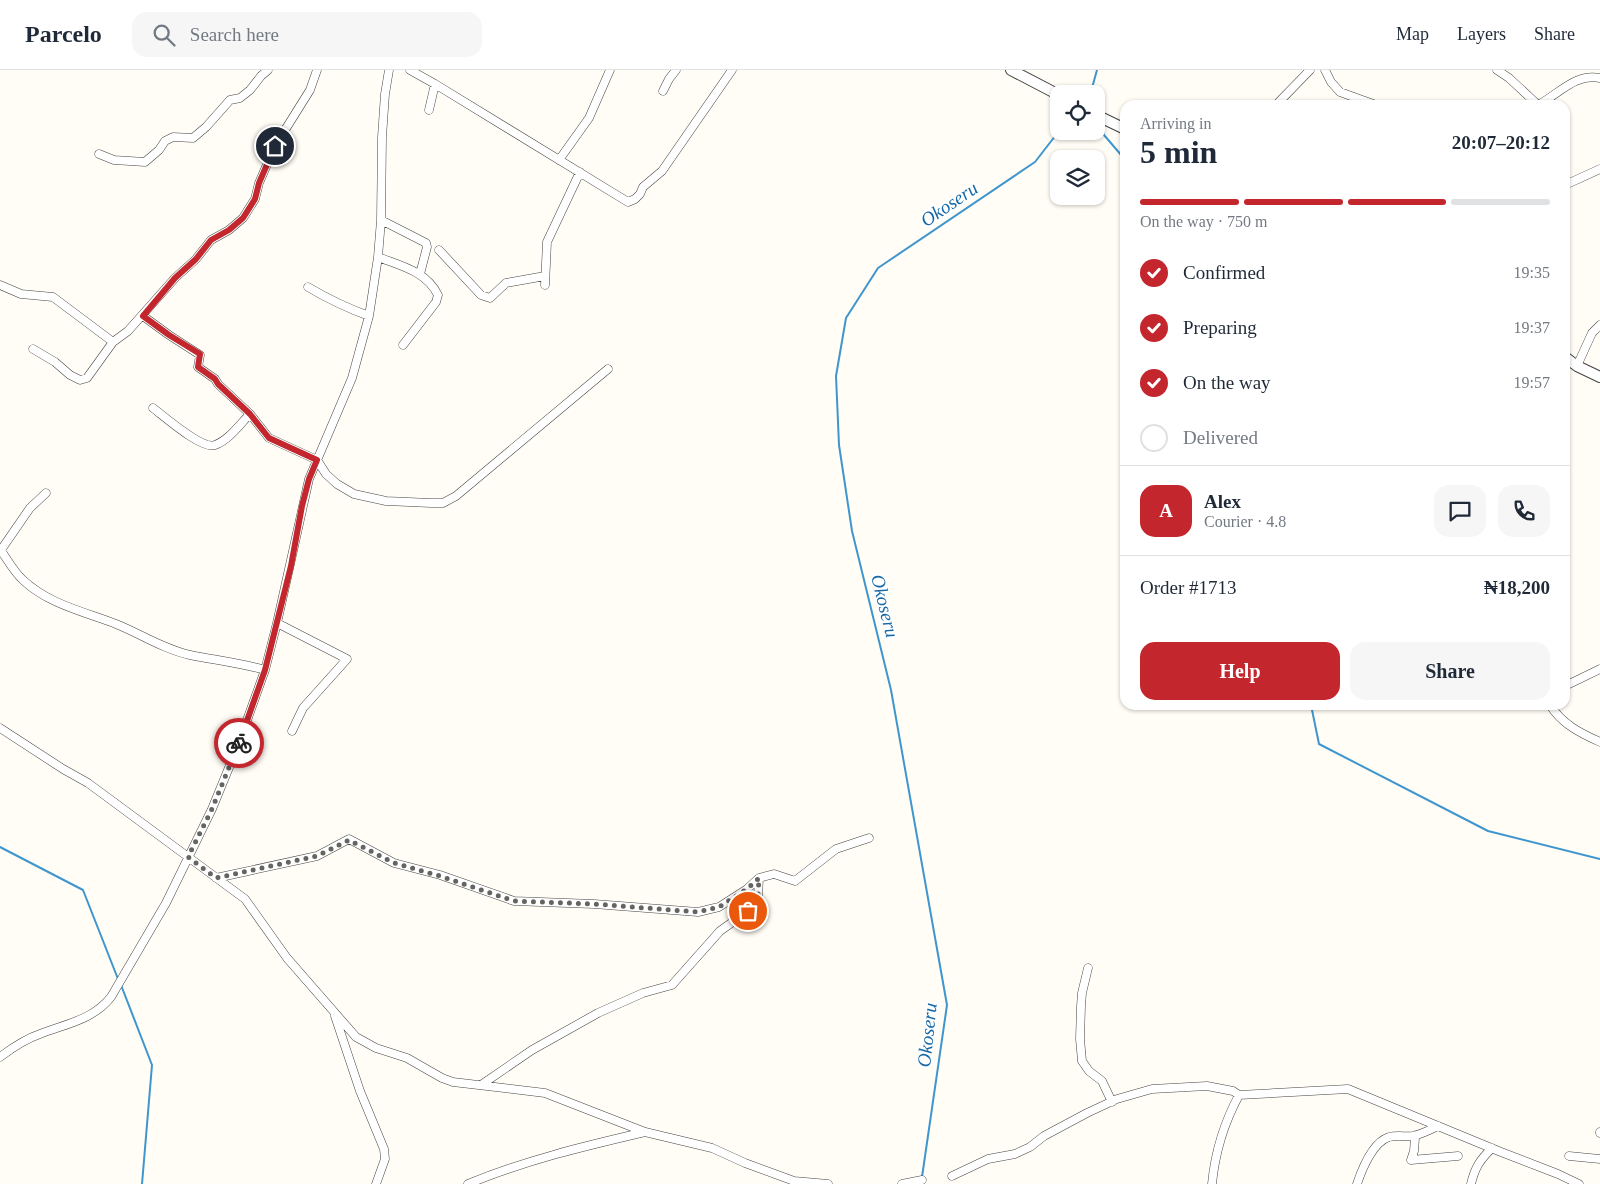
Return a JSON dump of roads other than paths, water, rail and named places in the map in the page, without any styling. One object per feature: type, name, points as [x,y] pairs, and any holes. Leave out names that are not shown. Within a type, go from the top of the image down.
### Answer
[{"type":"street","points":[[99,154],[114,160],[145,162],[159,150],[165,141],[174,137],[193,138],[206,127],[230,100],[240,98],[268,70]]},
{"type":"street","points":[[33,348],[55,362],[70,375],[80,380],[88,378],[114,342],[128,331],[140,316],[143,316],[211,240],[229,230],[243,218],[255,199],[259,183],[275,146],[310,90],[317,70]]},
{"type":"street","points":[[0,1057],[32,1037],[80,1020],[105,1005],[166,903],[225,780],[265,670],[309,479],[352,378],[369,316],[382,220],[382,137],[389,70]]},
{"type":"street","points":[[410,70],[628,202],[635,199],[662,171],[732,70]]},
{"type":"street","points":[[559,160],[589,118],[610,70]]},
{"type":"street","points":[[664,91],[669,79],[676,70]]},
{"type":"street","points":[[1011,70],[1050,91]]},
{"type":"street","points":[[1281,100],[1310,70]]},
{"type":"street","points":[[1325,70],[1331,82],[1340,92],[1362,100]]},
{"type":"street","points":[[1497,70],[1509,78],[1533,100]]},
{"type":"street","points":[[1545,100],[1576,80],[1588,76],[1599,79]]},
{"type":"street","points":[[429,110],[435,84]]},
{"type":"street","points":[[1105,120],[1120,127]]},
{"type":"street","points":[[1570,183],[1600,169]]},
{"type":"street","points":[[545,285],[547,242],[580,172]]},
{"type":"street","points":[[382,220],[426,243],[427,247],[420,274]]},
{"type":"street","points":[[438,250],[486,298],[490,298],[506,283],[545,276]]},
{"type":"street","points":[[378,257],[402,265],[420,274],[434,288],[438,295],[436,302],[403,345]]},
{"type":"street","points":[[0,285],[21,294],[52,297],[114,342]]},
{"type":"street","points":[[308,287],[349,309],[369,316]]},
{"type":"street","points":[[143,316],[200,354],[198,367],[215,379],[250,414],[269,438],[317,460],[326,474],[337,484],[354,494],[386,501],[443,503],[456,496],[608,369]]},
{"type":"street","points":[[1577,366],[1592,333],[1600,325]]},
{"type":"street","points":[[1570,361],[1600,377]]},
{"type":"street","points":[[153,408],[191,436],[209,446],[225,440],[250,414]]},
{"type":"street","points":[[46,493],[26,514],[0,550],[22,579],[34,589],[75,610],[114,624],[162,646],[265,670]]},
{"type":"street","points":[[277,624],[347,659],[303,708],[292,731]]},
{"type":"street","points":[[1570,684],[1600,669]]},
{"type":"street","points":[[1553,710],[1556,715],[1579,733],[1600,742]]},
{"type":"street","points":[[0,728],[88,783],[245,899],[287,958],[356,1037],[368,1044],[407,1058],[452,1082],[545,1093],[645,1132],[712,1148],[745,1163],[794,1181],[828,1184]]},
{"type":"street","points":[[216,878],[317,856],[349,840],[394,863],[514,901],[594,904],[698,912],[719,907],[747,889],[759,878],[774,874],[795,881],[836,849],[869,838]]},
{"type":"street","points":[[481,1085],[532,1050],[598,1013],[643,992],[672,984],[720,931],[748,911],[758,896],[759,878]]},
{"type":"street","points":[[1088,968],[1081,1006],[1080,1039],[1082,1061],[1089,1071],[1102,1081],[1112,1102]]},
{"type":"street","points":[[334,1011],[360,1091],[384,1149],[385,1159],[376,1184]]},
{"type":"street","points":[[952,1176],[988,1159],[1015,1154],[1030,1147],[1044,1136],[1112,1102],[1152,1089],[1207,1086],[1232,1091],[1239,1095],[1348,1089],[1579,1184]]},
{"type":"street","points":[[1212,1184],[1214,1161],[1224,1126],[1239,1095]]},
{"type":"street","points":[[1357,1184],[1363,1168],[1375,1148],[1382,1141],[1390,1137],[1413,1136],[1428,1132],[1438,1126]]},
{"type":"street","points":[[468,1184],[501,1170],[548,1156],[645,1132]]},
{"type":"street","points":[[1413,1136],[1415,1138],[1414,1151],[1411,1160],[1458,1156]]},
{"type":"street","points":[[1471,1184],[1474,1170],[1492,1148]]},
{"type":"street","points":[[1569,1156],[1600,1159]]},
{"type":"street","points":[[902,1184],[922,1180]]},
{"type":"waterway","name":"Okoseru","points":[[1093,85],[1097,70]]},
{"type":"waterway","points":[[1105,136],[1120,154]]},
{"type":"waterway","name":"Okoseru","points":[[922,1177],[947,1005],[891,690],[852,531],[839,445],[836,376],[846,318],[878,268],[1035,162],[1052,140]]},
{"type":"waterway","points":[[1312,710],[1319,744],[1488,831],[1600,859]]},
{"type":"waterway","points":[[0,847],[83,890],[118,979]]},
{"type":"waterway","points":[[121,985],[152,1065],[142,1184]]}]
